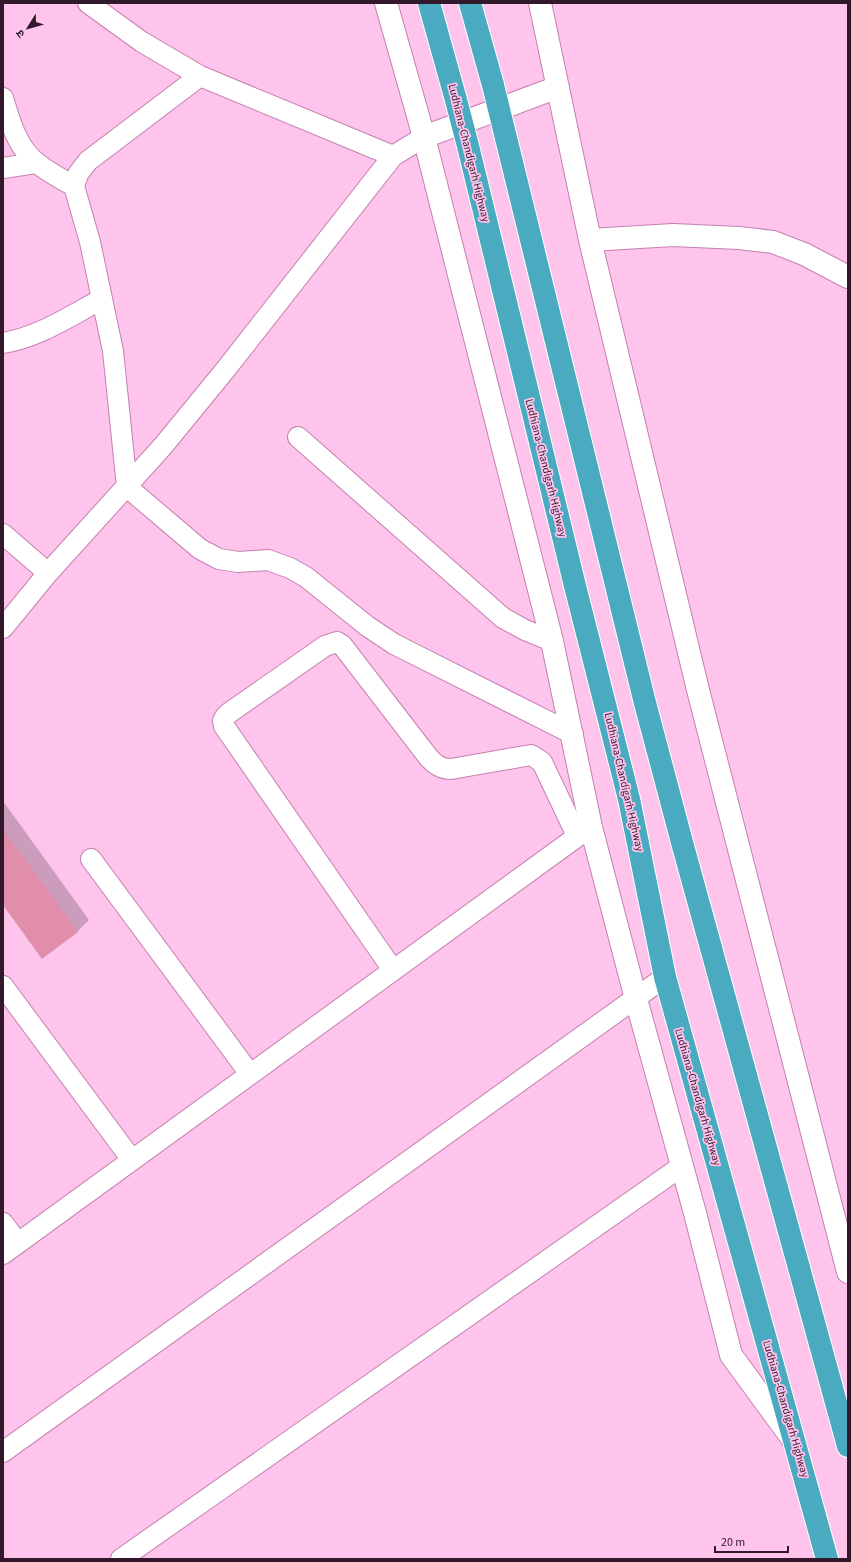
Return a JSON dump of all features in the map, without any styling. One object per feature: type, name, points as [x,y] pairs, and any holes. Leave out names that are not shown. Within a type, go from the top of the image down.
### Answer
[{"type":"highway","name":"Ludhiana-Chandigarh Highway","points":[[429,3],[468,146],[556,509],[629,799],[665,977],[827,1559]]},
{"type":"highway","points":[[470,3],[493,85],[645,703],[848,1446]]},
{"type":"street","points":[[88,3],[142,42],[200,76],[393,156]]},
{"type":"street","points":[[386,3],[424,137],[552,641],[573,734],[584,831],[636,999],[682,1166],[731,1355],[795,1444]]},
{"type":"street","points":[[540,3],[590,240],[700,698],[848,1272]]},
{"type":"street","points":[[200,76],[88,161],[78,174],[74,186],[90,242],[113,351],[128,487],[200,549],[219,559],[238,562],[268,560],[290,568],[306,577],[367,626],[394,644],[573,734]]},
{"type":"street","points":[[5,622],[48,573],[128,487],[226,369],[393,156],[424,137],[558,87]]},
{"type":"street","points":[[3,98],[11,125],[23,147],[36,163],[74,186]]},
{"type":"street","points":[[3,168],[36,163]]},
{"type":"street","points":[[590,240],[674,235],[739,238],[773,242],[804,254],[848,277]]},
{"type":"street","points":[[3,343],[36,334],[102,299]]},
{"type":"street","points":[[298,437],[503,618],[525,630],[552,641]]},
{"type":"street","points":[[3,534],[48,573]]},
{"type":"street","points":[[393,970],[224,726],[223,722],[229,713],[325,646],[337,642],[342,644],[429,758],[436,765],[444,769],[451,769],[531,756],[536,758],[542,762],[584,831]]},
{"type":"street","points":[[3,1223],[10,1248],[584,831]]},
{"type":"street","points":[[91,858],[250,1074]]},
{"type":"street","points":[[3,1452],[665,977]]},
{"type":"street","points":[[3,986],[132,1160]]},
{"type":"street","points":[[121,1559],[682,1166]]},
{"type":"building","points":[[3,829],[78,932],[42,959],[3,905]]}]
